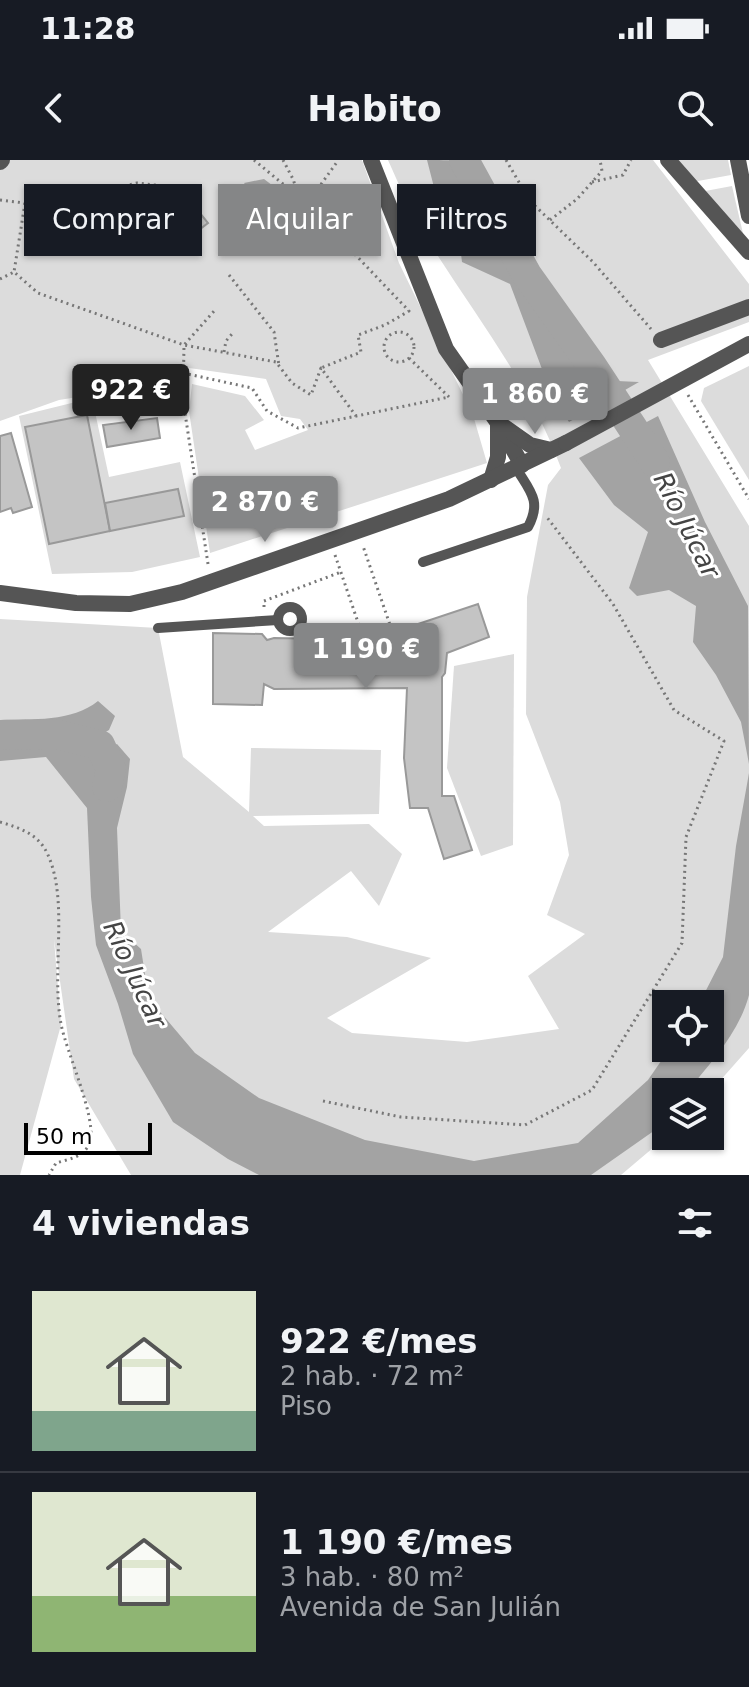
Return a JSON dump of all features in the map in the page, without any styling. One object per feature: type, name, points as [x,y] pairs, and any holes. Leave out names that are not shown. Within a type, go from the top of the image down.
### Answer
[{"type":"street","points":[[371,160],[446,349],[498,423],[519,467]]},
{"type":"street","points":[[668,160],[749,252]]},
{"type":"street","points":[[738,160],[749,216]]},
{"type":"street","points":[[661,340],[749,307]]},
{"type":"street","points":[[0,593],[46,601],[130,604],[212,583],[449,499],[519,467],[749,344]]},
{"type":"street","points":[[498,423],[530,445],[559,446]]},
{"type":"street","points":[[491,480],[498,457],[498,423]]},
{"type":"lane","points":[[423,562],[528,527],[534,515],[535,500],[519,467]]},
{"type":"lane","points":[[158,628],[278,620]]},
{"type":"path","points":[[254,160],[285,184]]},
{"type":"path","points":[[283,160],[295,184]]},
{"type":"path","points":[[506,160],[530,201],[593,262],[661,340]]},
{"type":"path","points":[[550,220],[577,199],[602,171],[600,160]]},
{"type":"path","points":[[592,182],[623,175],[631,160]]},
{"type":"path","points":[[321,184],[337,162]]},
{"type":"path","points":[[0,200],[24,203]]},
{"type":"path","points":[[14,272],[24,209]]},
{"type":"path","points":[[14,272],[38,293],[184,345],[276,362],[292,383],[311,395],[321,368],[361,352],[358,335],[385,325],[409,311],[357,256]]},
{"type":"path","points":[[0,279],[14,272]]},
{"type":"path","points":[[229,275],[274,332],[279,366]]},
{"type":"path","points":[[212,583],[183,400],[183,373],[184,345],[215,310]]},
{"type":"path","points":[[397,332],[410,337],[414,345],[409,358],[395,361],[386,355],[384,346],[388,336],[397,332]]},
{"type":"path","points":[[223,353],[226,341],[232,334]]},
{"type":"path","points":[[183,373],[252,388],[267,411],[298,428],[449,397],[409,358]]},
{"type":"path","points":[[321,368],[356,416]]},
{"type":"path","points":[[686,390],[749,499]]},
{"type":"path","points":[[323,1101],[401,1117],[525,1125],[592,1090],[682,943],[686,837],[724,741],[674,710],[613,604],[535,500]]},
{"type":"path","points":[[330,541],[362,634],[390,625],[358,531]]},
{"type":"path","points":[[272,598],[341,572]]},
{"type":"path","points":[[0,822],[34,834],[48,853],[58,892],[56,976],[61,1025],[90,1123],[90,1142],[78,1157],[56,1163],[49,1175]]},
{"type":"shaded area","points":[[362,160],[371,184],[218,184],[218,256],[381,256],[381,213],[399,263],[473,415],[487,463],[210,553],[189,411],[192,384],[245,396],[264,420],[245,430],[255,450],[308,430],[300,419],[281,416],[266,379],[175,366],[165,396],[135,406],[97,394],[59,400],[0,421],[0,162]]},
{"type":"shaded area","points":[[388,160],[653,160],[749,284],[749,322],[648,360],[749,526],[749,1048],[722,1078],[652,1078],[652,1149],[621,1175],[131,1175],[74,1079],[54,939],[61,1025],[20,1175],[0,1175],[0,619],[158,628],[183,757],[249,812],[251,748],[381,750],[379,814],[253,816],[264,826],[369,824],[402,854],[379,906],[351,871],[268,932],[347,937],[431,958],[327,1018],[352,1033],[467,1042],[559,1029],[528,976],[585,934],[547,915],[569,855],[560,802],[526,714],[527,597],[548,485],[561,468],[514,372],[439,256],[536,256],[536,184],[398,184]]},
{"type":"shaded area","points":[[675,160],[728,160],[731,175],[687,183]]},
{"type":"shaded area","points":[[732,186],[745,242],[700,192]]},
{"type":"shaded area","points":[[749,366],[749,480],[701,401],[704,388]]},
{"type":"shaded area","points":[[92,398],[109,477],[180,462],[200,557],[132,572],[52,574],[19,416]]},
{"type":"shaded area","points":[[514,654],[513,845],[481,856],[447,768],[454,666]]},
{"type":"water","points":[[427,160],[458,161],[486,184],[433,184]]},
{"type":"water","points":[[264,179],[271,184],[245,184]]},
{"type":"water","points":[[461,256],[531,256],[571,316],[559,316],[556,332],[582,338],[617,381],[639,382],[569,422],[551,393],[510,284],[462,262]]},
{"type":"water","points":[[658,416],[705,522],[748,606],[749,764],[741,722],[716,675],[693,642],[696,606],[669,590],[637,596],[629,588],[648,532],[614,505],[579,458]]},
{"type":"water","points":[[98,701],[115,716],[109,730],[88,742],[94,754],[117,744],[130,759],[117,828],[121,931],[141,949],[147,987],[156,1007],[195,1053],[259,1098],[365,1140],[474,1161],[578,1143],[648,1080],[660,1062],[710,1062],[698,1078],[652,1078],[652,1132],[591,1175],[259,1175],[228,1159],[173,1122],[133,1054],[96,945],[87,808],[46,757],[0,761],[0,720],[64,716]]},
{"type":"water","points":[[749,773],[749,995],[724,1044],[724,990],[706,990],[723,957],[736,846]]},
{"type":"building","points":[[87,415],[110,531],[49,544],[25,427]]},
{"type":"building","points":[[157,418],[160,438],[107,447],[103,425]]},
{"type":"building","points":[[11,433],[32,507],[13,513],[11,508],[0,512],[0,436]]},
{"type":"building","points":[[178,489],[184,516],[110,531],[105,503]]},
{"type":"building","points":[[478,604],[489,637],[447,653],[442,677],[442,796],[454,796],[472,850],[444,859],[428,808],[410,808],[404,758],[407,688],[274,689],[264,684],[262,705],[213,704],[213,633],[262,634],[267,640],[379,640],[379,637]]},
{"type":"waterway","name":"Río Júcar","points":[[464,160],[527,275],[655,462]]},
{"type":"waterway","name":"Río Júcar","points":[[0,735],[56,734],[100,745],[111,769],[107,787]]}]
